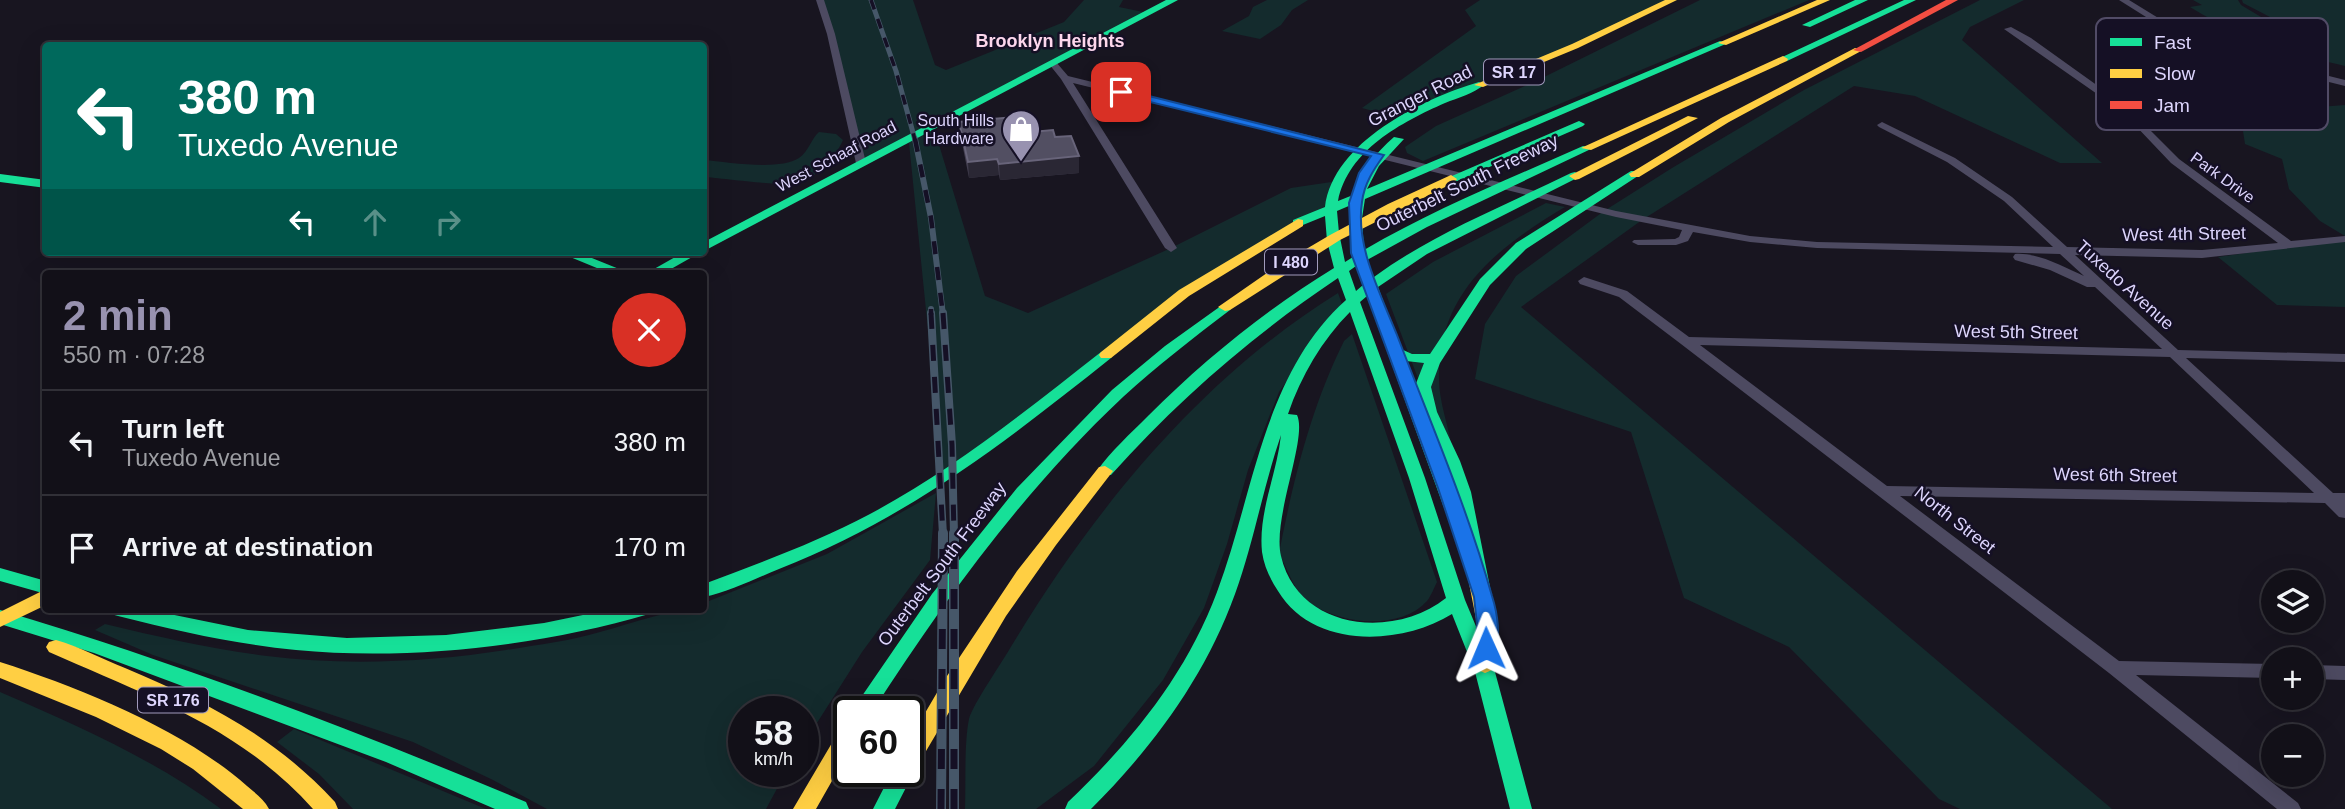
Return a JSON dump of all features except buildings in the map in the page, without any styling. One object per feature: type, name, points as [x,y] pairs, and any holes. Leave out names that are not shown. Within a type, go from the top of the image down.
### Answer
[{"type":"main road","name":"West Schaaf Road","points":[[707,245],[891,146],[1173,0]]},
{"type":"main road","name":"Granger Road","points":[[1485,672],[1456,600],[1332,237],[1330,213],[1333,195],[1344,169],[1360,150],[1394,127],[1451,98],[1562,52],[1672,0]]},
{"type":"main road","name":"Granger Road","points":[[1485,672],[1487,624],[1483,597],[1447,488],[1358,253],[1355,222],[1359,188],[1378,155],[1427,122],[1553,66],[1689,0]]},
{"type":"main road","points":[[707,590],[796,556],[897,506],[1018,424],[1184,293],[1294,225],[1825,0]]},
{"type":"main road","points":[[1738,55],[1863,0]]},
{"type":"main road","name":"Outerbelt South Freeway","points":[[924,734],[974,646],[1035,555],[1077,502],[1107,466],[1157,415],[1247,335],[1350,263],[1423,224],[1911,0]]},
{"type":"main road","points":[[1483,597],[1462,492],[1424,393],[1424,381],[1435,359],[1485,282],[1521,246],[1561,218],[1725,120],[1953,0]]},
{"type":"main road","points":[[1076,809],[1125,760],[1163,714],[1208,640],[1238,558],[1258,482],[1296,378],[1322,334],[1346,307],[1394,270],[1450,239],[1859,36],[1869,19]]},
{"type":"main road","name":"Outerbelt South Freeway","points":[[871,696],[921,620],[1003,509],[1065,442],[1167,350],[1238,297],[1341,232],[1434,187],[1597,116]]},
{"type":"main road","points":[[0,178],[42,183]]},
{"type":"main road","points":[[576,256],[614,270]]},
{"type":"main road","points":[[660,270],[686,256]]},
{"type":"main road","points":[[1394,351],[1410,358],[1435,359]]},
{"type":"main road","points":[[1289,398],[1292,435],[1269,533],[1270,565],[1275,580],[1285,593],[1315,617],[1334,625],[1359,629],[1408,627],[1443,614],[1456,600]]},
{"type":"main road","points":[[0,573],[42,587]]},
{"type":"main road","points":[[0,618],[42,598]]},
{"type":"main road","points":[[135,613],[210,631],[275,642],[351,647],[425,646],[490,640],[559,629],[625,613]]},
{"type":"main road","points":[[0,618],[60,633],[139,660],[416,764],[477,788],[518,809]]},
{"type":"main road","name":"SR 176","points":[[0,618],[246,735],[282,762],[312,790],[327,809]]},
{"type":"main road","name":"SR 176","points":[[0,670],[161,738],[201,761],[247,796],[258,809]]},
{"type":"main road","name":"SR 17","points":[[1485,672],[1521,809]]},
{"type":"main road","points":[[804,809],[833,759]]},
{"type":"main road","points":[[884,809],[895,787]]},
{"type":"street","points":[[820,0],[831,34],[861,163]]},
{"type":"street","points":[[2123,0],[2152,18]]},
{"type":"street","name":"Park Drive","points":[[2008,29],[2096,88]]},
{"type":"street","points":[[1053,64],[1065,78],[1171,248]]},
{"type":"street","name":"Tuxedo Avenue","points":[[1065,78],[1688,230],[1749,240],[1817,245],[2064,252],[2345,513]]},
{"type":"street","points":[[1882,125],[1951,160],[1990,184],[2064,252]]},
{"type":"street","name":"Park Drive","points":[[2145,130],[2175,161],[2289,245]]},
{"type":"street","points":[[1638,242],[1676,242],[1684,239],[1688,230]]},
{"type":"street","name":"West 4th Street","points":[[2064,252],[2202,254],[2345,239]]},
{"type":"street","points":[[1976,250],[2001,253],[2054,267],[2077,276],[2114,299]]},
{"type":"street","name":"North Street","points":[[1584,281],[1623,294],[1686,341],[2115,668],[2291,809]]},
{"type":"street","name":"West 5th Street","points":[[1686,341],[2345,358]]},
{"type":"street","name":"West 6th Street","points":[[1885,491],[2345,498]]},
{"type":"street","points":[[2115,668],[2261,671]]},
{"type":"street","points":[[2324,672],[2345,673]]},
{"type":"green space","points":[[820,0],[913,0],[935,65],[946,70],[1064,22],[1084,0],[1123,0],[1119,7],[1148,13],[933,125],[985,296],[1028,313],[1171,248],[1291,188],[1338,181],[1331,203],[1249,251],[943,477],[909,143],[861,163]]},
{"type":"green space","points":[[1267,0],[1308,0],[1292,10],[1281,25],[1260,39],[1222,31],[1249,16],[1253,7]]},
{"type":"green space","points":[[1480,0],[1672,0],[1406,120],[1362,108],[1476,26],[1465,10]]},
{"type":"green space","points":[[1700,0],[1809,0],[1423,161],[1407,153],[1405,147],[1436,126],[1536,81]]},
{"type":"green space","points":[[1980,0],[2024,0],[1970,27],[1962,40],[2102,163],[2060,163],[1915,96],[1854,86],[1642,220],[1521,307],[2112,809],[1960,809],[1939,799],[1789,647],[1684,598],[1631,432],[1475,379],[1485,324],[1516,276],[1604,211],[1672,168],[1804,90]]},
{"type":"green space","points":[[2193,0],[2238,0],[2241,5],[2263,18],[2209,18],[2190,7],[2202,5]]},
{"type":"green space","points":[[2242,0],[2345,0],[2345,66],[2328,62],[2328,18],[2271,18]]},
{"type":"green space","points":[[2345,105],[2345,236],[2320,221],[2289,189],[2282,159],[2245,144],[2243,131],[2328,130],[2328,106]]},
{"type":"green space","points":[[819,132],[836,134],[843,140],[824,167],[811,177],[796,183],[707,177],[707,160],[753,165],[790,162],[808,149]]},
{"type":"green space","points":[[1546,203],[1565,207],[1495,256],[1460,297],[1448,321],[1441,349],[1439,387],[1452,447],[1444,447],[1386,294],[1433,262]]},
{"type":"green space","points":[[2345,239],[2345,307],[2277,305],[2218,257]]},
{"type":"green space","points":[[1338,293],[1342,304],[1279,392],[1248,470],[1227,544],[1204,608],[1163,680],[1094,766],[1036,809],[965,809],[966,740],[972,712],[1044,594],[1079,544],[1155,450],[1197,406],[1241,365],[1288,327]]},
{"type":"green space","points":[[1352,334],[1437,582],[1427,601],[1415,611],[1384,621],[1334,615],[1306,600],[1279,553],[1297,471],[1312,419],[1344,341]]},
{"type":"green space","points":[[936,493],[930,560],[862,652],[819,720],[819,696],[728,696],[728,787],[778,787],[766,809],[547,809],[413,742],[153,655],[95,630],[105,624],[226,650],[297,659],[357,662],[417,660],[565,640],[664,614],[707,613],[707,602],[827,554]]},
{"type":"green space","points":[[0,692],[86,730],[142,759],[221,809],[0,809]]},
{"type":"green space","points":[[294,729],[486,809],[353,809],[319,774],[277,742]]},
{"type":"railway","points":[[871,0],[896,71],[915,140]]},
{"type":"railway","points":[[915,139],[931,218],[943,315]]},
{"type":"railway","points":[[931,313],[943,535]]},
{"type":"railway","points":[[943,313],[952,445],[954,535]]},
{"type":"railway","points":[[941,809],[943,535]]},
{"type":"railway","points":[[954,535],[954,809]]},
{"type":"traffic: fast","points":[[707,245],[1173,0]]},
{"type":"traffic: fast","points":[[1807,25],[1863,0]]},
{"type":"traffic: fast","points":[[1783,59],[1911,0]]},
{"type":"traffic: fast","points":[[1298,223],[1723,43]]},
{"type":"traffic: fast","points":[[1479,85],[1394,125],[1357,154],[1343,172],[1334,192],[1331,225],[1337,257],[1417,478],[1456,600],[1485,672],[1521,809]]},
{"type":"traffic: fast","points":[[1451,179],[1579,124]]},
{"type":"traffic: fast","points":[[1398,139],[1374,164],[1361,190],[1356,218],[1358,253],[1456,516]]},
{"type":"traffic: fast","points":[[1105,471],[1175,398],[1252,332],[1293,302],[1335,274],[1422,224],[1587,148]]},
{"type":"traffic: fast","points":[[1483,597],[1462,492],[1452,461],[1429,412],[1423,387],[1432,363],[1485,282],[1521,246],[1635,174]]},
{"type":"traffic: fast","points":[[1076,809],[1144,736],[1164,710],[1199,654],[1226,593],[1282,408],[1317,341],[1342,311],[1367,289],[1422,251],[1575,176]]},
{"type":"traffic: fast","points":[[0,178],[42,183]]},
{"type":"traffic: fast","points":[[576,256],[614,270]]},
{"type":"traffic: fast","points":[[660,270],[686,256]]},
{"type":"traffic: fast","points":[[872,696],[938,599],[1023,492],[1118,394],[1170,349],[1225,307]]},
{"type":"traffic: fast","points":[[1394,351],[1410,358],[1435,359]]},
{"type":"traffic: fast","points":[[707,590],[828,541],[899,505],[979,452],[1106,355]]},
{"type":"traffic: fast","points":[[1291,418],[1289,442],[1270,533],[1271,554],[1278,576],[1297,604],[1329,623],[1348,628],[1371,629],[1397,628],[1422,621],[1456,600]]},
{"type":"traffic: fast","points":[[0,574],[42,587]]},
{"type":"traffic: fast","points":[[134,613],[232,635],[347,646],[495,637],[624,613]]},
{"type":"traffic: fast","points":[[0,617],[101,648],[394,756],[518,809]]},
{"type":"traffic: fast","points":[[884,809],[895,787]]},
{"type":"traffic: slow","points":[[1479,85],[1575,46],[1672,0]]},
{"type":"traffic: slow","points":[[1723,43],[1825,0]]},
{"type":"traffic: slow","points":[[1635,174],[1725,120],[1858,50]]},
{"type":"traffic: slow","points":[[1587,148],[1783,59]]},
{"type":"traffic: slow","points":[[1575,176],[1692,118]]},
{"type":"traffic: slow","points":[[1225,307],[1335,237],[1451,179]]},
{"type":"traffic: slow","points":[[1106,355],[1184,293],[1298,223]]},
{"type":"traffic: slow","points":[[924,735],[999,612],[1049,541],[1105,471]]},
{"type":"traffic: slow","points":[[1477,578],[1487,624],[1485,665]]},
{"type":"traffic: slow","points":[[0,620],[42,598]]},
{"type":"traffic: slow","points":[[56,647],[166,694],[219,721],[285,766],[327,809]]},
{"type":"traffic: slow","points":[[0,670],[103,711],[169,743],[230,784],[258,809]]},
{"type":"traffic: slow","points":[[804,809],[833,759]]},
{"type":"traffic: jam","points":[[1858,50],[1953,0]]},
{"type":"place","name":"South Hills Hardware","points":[[1021,163]]},
{"type":"district","name":"Brooklyn Heights","points":[[1050,41]]},
{"type":"route","points":[[1121,92],[1378,155],[1365,173],[1355,203],[1358,253],[1447,488],[1483,597],[1487,624],[1486,648]]}]
